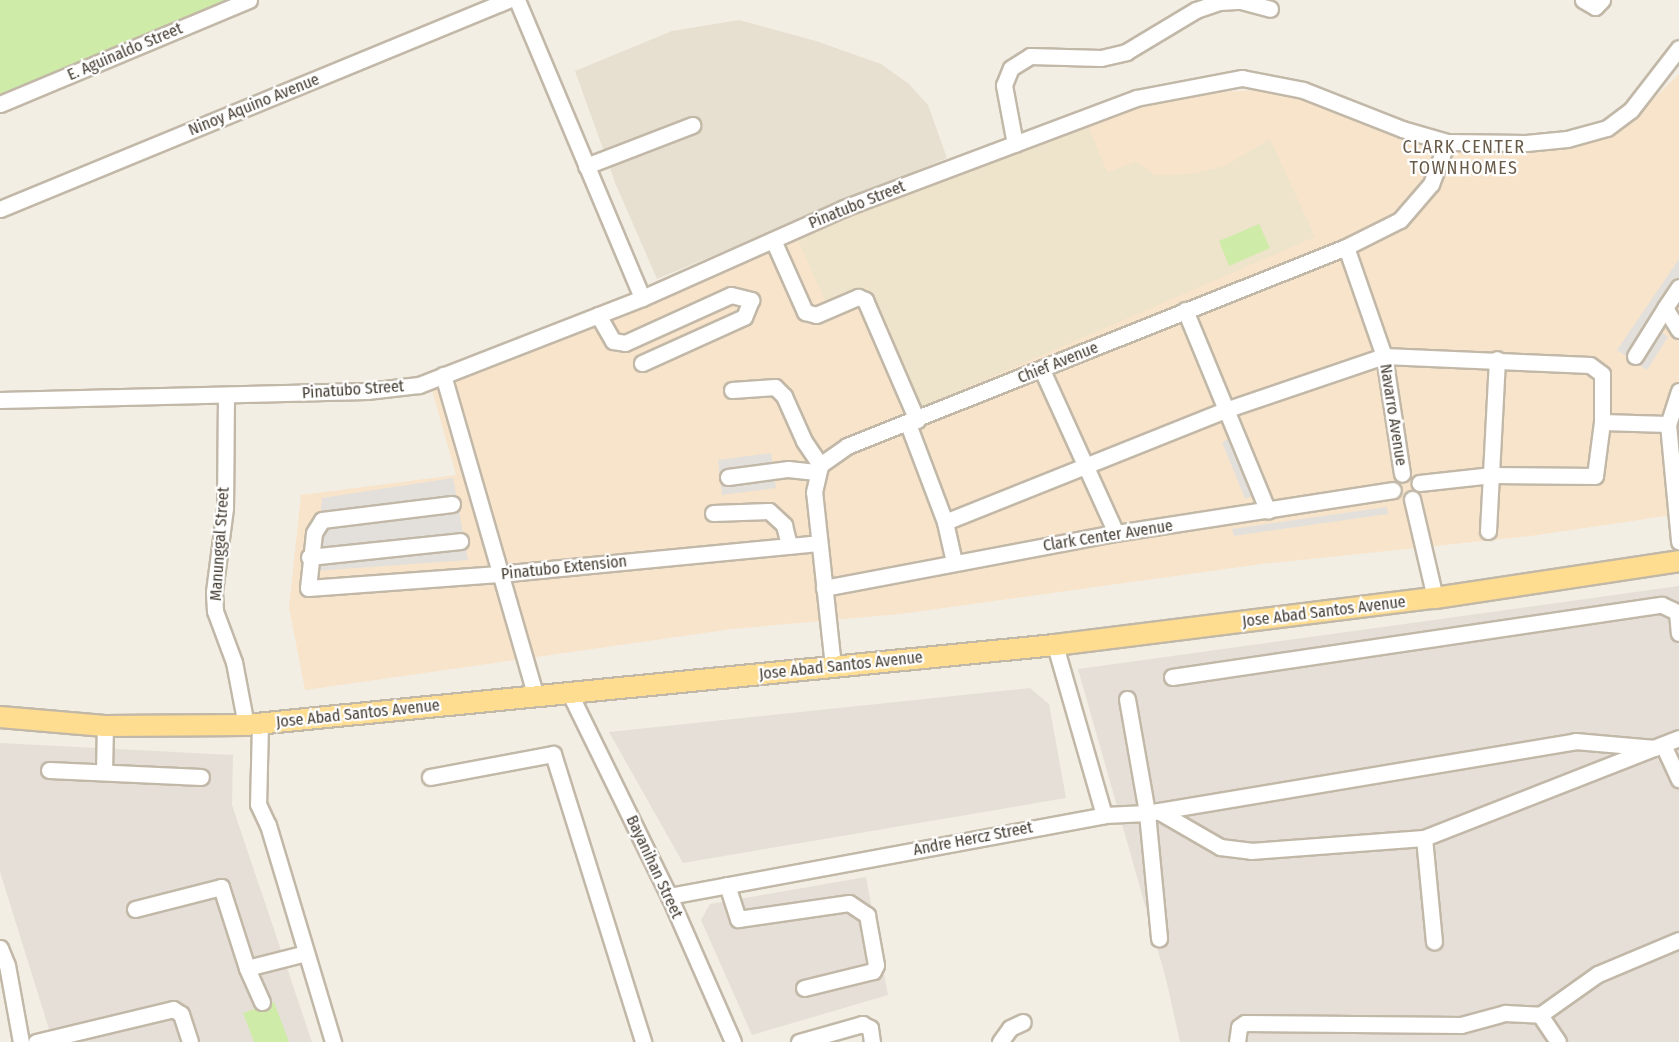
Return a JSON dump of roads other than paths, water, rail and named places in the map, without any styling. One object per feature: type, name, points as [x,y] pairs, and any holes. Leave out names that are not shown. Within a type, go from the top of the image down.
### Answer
[{"type":"main road","name":"Jose Abad Santos Avenue","points":[[0,717],[105,726],[253,724],[536,698],[1055,645],[1435,598],[1679,561]]},
{"type":"street","name":"E. Aguinaldo Street","points":[[0,104],[249,0]]},
{"type":"street","name":"Ninoy Aquino Avenue","points":[[0,209],[508,0]]},
{"type":"street","points":[[518,0],[642,298]]},
{"type":"street","points":[[1583,0],[1595,7],[1602,0]]},
{"type":"street","points":[[1015,144],[1004,85],[1011,68],[1030,56],[1101,58],[1126,51],[1196,10],[1219,3],[1241,1],[1270,9]]},
{"type":"street","name":"Pinatubo Street","points":[[0,400],[367,391],[418,385],[642,298],[773,240],[1136,98],[1242,78],[1303,90],[1402,129],[1448,142],[1526,143],[1567,139],[1607,129],[1631,110],[1679,48]]},
{"type":"street","points":[[586,166],[692,125]]},
{"type":"street","name":"Chief Avenue","points":[[818,469],[847,446],[1346,247],[1400,220],[1417,205],[1431,184],[1448,142]]},
{"type":"street","points":[[773,240],[805,312],[816,315],[858,297],[865,300],[912,422],[945,522],[954,562]]},
{"type":"street","name":"Navarro Avenue","points":[[1346,247],[1384,356],[1402,474]]},
{"type":"street","points":[[1635,356],[1679,287]]},
{"type":"street","points":[[598,315],[614,341],[625,343],[731,295],[751,300],[744,317],[642,363]]},
{"type":"street","points":[[1665,308],[1679,330]]},
{"type":"street","points":[[1185,310],[1228,409],[1268,511]]},
{"type":"street","points":[[945,522],[1228,409],[1384,356],[1497,359],[1597,368],[1604,381],[1602,422],[1595,476],[1491,475],[1419,483]]},
{"type":"street","points":[[1488,531],[1497,359]]},
{"type":"street","points":[[1042,370],[1116,533]]},
{"type":"street","points":[[442,375],[498,574],[536,698]]},
{"type":"street","points":[[732,390],[775,387],[784,396],[818,469],[819,543],[833,666]]},
{"type":"street","points":[[1679,391],[1668,424],[1676,488],[1679,541]]},
{"type":"street","name":"Manunggal Street","points":[[226,395],[225,508],[214,592],[215,610],[253,724],[258,804],[268,825],[333,1042]]},
{"type":"street","points":[[1602,422],[1668,424]]},
{"type":"street","points":[[728,477],[788,469],[818,469]]},
{"type":"street","points":[[1402,474],[1415,476],[1419,483],[1419,493],[1412,499],[1403,500],[1393,490],[1395,478],[1402,474]]},
{"type":"street","name":"Clark Center Avenue","points":[[824,588],[1116,533],[1393,490]]},
{"type":"street","points":[[1412,499],[1435,598]]},
{"type":"street","points":[[452,504],[322,520],[314,533],[309,557],[460,541]]},
{"type":"street","points":[[713,513],[769,511],[784,525],[789,546]]},
{"type":"street","name":"Pinatubo Extension","points":[[309,557],[308,588],[498,574],[819,543]]},
{"type":"street","points":[[1172,676],[1662,605],[1677,612],[1679,633]]},
{"type":"street","points":[[1055,645],[1104,815]]},
{"type":"street","name":"Bayanihan Street","points":[[570,694],[669,896],[733,1042]]},
{"type":"street","points":[[1127,699],[1153,812],[1159,938]]},
{"type":"street","points":[[104,772],[105,726]]},
{"type":"street","points":[[1153,812],[1221,848],[1251,851],[1424,838],[1679,738]]},
{"type":"street","name":"Andre Hercz Street","points":[[669,896],[1104,815],[1153,812],[1575,741],[1659,746]]},
{"type":"street","points":[[1659,746],[1679,779]]},
{"type":"street","points":[[430,777],[553,754],[643,1042]]},
{"type":"street","points":[[49,770],[201,777]]},
{"type":"street","points":[[1424,838],[1434,942]]},
{"type":"street","points":[[727,885],[738,919],[849,903],[867,915],[876,965],[873,971],[804,988]]},
{"type":"street","points":[[135,909],[221,887],[247,968],[262,1002]]},
{"type":"street","points":[[1237,1042],[1239,1027],[1245,1023],[1461,1025],[1505,1013],[1540,1015],[1598,974],[1679,940]]},
{"type":"street","points":[[0,948],[7,965],[21,1042]]},
{"type":"street","points":[[247,968],[306,953]]},
{"type":"street","points":[[36,1042],[71,1039],[173,1010],[181,1014],[190,1042]]},
{"type":"street","points":[[1540,1015],[1558,1042]]},
{"type":"street","points":[[1000,1042],[1010,1028],[1023,1022]]},
{"type":"street","points":[[800,1042],[862,1024],[870,1028],[872,1042]]},
{"type":"district","name":"CLARK CENTER TOWNHOMES","points":[[1464,158]]}]
